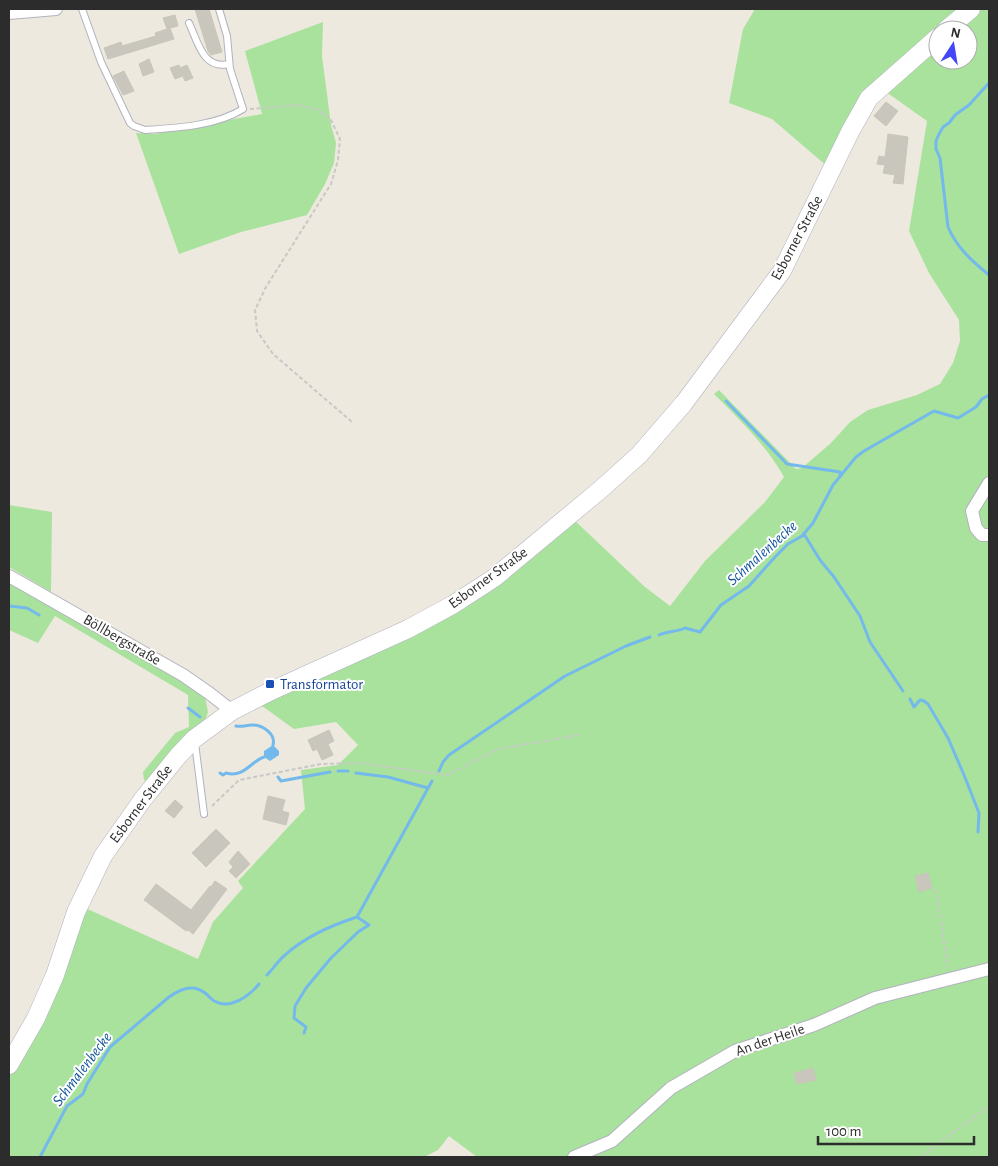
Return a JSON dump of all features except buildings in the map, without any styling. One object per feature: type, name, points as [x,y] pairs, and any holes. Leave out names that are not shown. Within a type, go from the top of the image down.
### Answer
[{"type":"main road","points":[[958,20],[971,9]]},
{"type":"main road","name":"Esborner Straße","points":[[9,1065],[36,1018],[55,975],[76,912],[103,856],[154,785],[178,756],[194,739],[232,711],[271,691],[401,633],[454,604],[494,578],[639,455],[684,403],[782,271],[850,132],[869,98],[928,46]]},
{"type":"street","points":[[9,13],[56,9]]},
{"type":"street","points":[[989,483],[972,511],[976,528],[982,535],[989,536]]},
{"type":"street","name":"Böllbergstraße","points":[[9,576],[183,675],[232,711]]},
{"type":"street","name":"An der Heile","points":[[574,1157],[612,1140],[671,1088],[735,1050],[814,1025],[875,998],[989,969]]},
{"type":"lane","points":[[82,9],[101,62],[130,123],[145,130],[216,121],[232,116],[243,109],[229,64],[226,36],[219,9]]},
{"type":"lane","points":[[190,23],[204,57],[217,65],[229,64]]},
{"type":"lane","points":[[194,739],[204,814]]},
{"type":"path","points":[[243,109],[298,105],[318,110],[331,120],[340,139],[338,160],[331,184],[266,287],[255,310],[257,331],[273,354],[352,422]]},
{"type":"path","points":[[204,814],[239,780],[321,764],[358,763],[447,775],[499,749],[579,735]]},
{"type":"path","points":[[936,889],[950,980]]},
{"type":"path","points":[[921,1157],[989,1106]]},
{"type":"green space","points":[[755,9],[961,9],[949,20],[928,20],[928,38],[875,85],[828,167],[772,119],[729,103],[743,29]]},
{"type":"green space","points":[[976,9],[989,9],[989,1157],[583,1157],[606,1141],[565,1157],[477,1157],[449,1136],[438,1150],[424,1157],[9,1157],[9,1073],[83,907],[198,959],[213,922],[243,888],[238,881],[305,809],[301,770],[338,765],[358,745],[336,722],[294,729],[258,703],[330,674],[573,519],[645,587],[670,606],[705,561],[765,502],[784,477],[761,444],[714,394],[719,390],[796,469],[802,468],[831,443],[850,422],[868,410],[917,395],[940,384],[953,363],[960,341],[959,320],[929,273],[909,231],[927,121],[882,89],[928,50],[928,70],[978,70],[978,20],[963,20]]},
{"type":"green space","points":[[323,22],[322,56],[331,125],[336,143],[334,163],[325,184],[307,215],[241,232],[179,254],[136,133],[155,134],[262,114],[245,51]]},
{"type":"green space","points":[[9,505],[52,512],[51,592],[9,567]]},
{"type":"green space","points":[[9,582],[191,686],[205,697],[208,712],[205,721],[147,782],[144,780],[143,772],[175,733],[189,727],[188,695],[55,616],[38,643],[9,630]]},
{"type":"water","points":[[273,745],[279,751],[279,755],[270,761],[264,757],[264,751]]},
{"type":"waterway","name":"Schmalenbecke","points":[[989,83],[969,105],[943,127],[936,141],[936,149],[940,158],[948,227],[960,248],[989,275]]},
{"type":"waterway","name":"Schmalenbecke","points":[[659,635],[685,628],[700,632],[721,605],[749,586],[788,544],[802,536],[813,523],[833,485],[856,457],[864,451],[934,411],[958,418],[976,407],[982,399],[989,395]]},
{"type":"waterway","points":[[726,401],[787,464],[840,472],[840,475]]},
{"type":"waterway","points":[[804,534],[860,616],[870,642],[903,691]]},
{"type":"waterway","points":[[9,606],[27,608],[39,615]]},
{"type":"waterway","name":"Schmalenbecke","points":[[439,771],[449,755],[565,676],[626,646],[650,637]]},
{"type":"waterway","points":[[910,699],[914,707],[920,700],[928,704],[948,738],[979,813],[978,832]]},
{"type":"waterway","points":[[188,708],[200,717]]},
{"type":"waterway","points":[[236,726],[256,725],[264,728],[273,737],[273,745]]},
{"type":"waterway","points":[[220,773],[223,775],[226,773],[238,773],[264,757]]},
{"type":"waterway","points":[[338,771],[348,771]]},
{"type":"waterway","points":[[278,777],[281,781],[330,772]]},
{"type":"waterway","points":[[356,773],[388,777],[428,788]]},
{"type":"waterway","name":"Schmalenbecke","points":[[267,975],[282,957],[310,937],[357,917],[432,781]]},
{"type":"waterway","points":[[304,1033],[306,1027],[294,1018],[295,1006],[306,988],[331,958],[358,932],[369,925],[357,917]]},
{"type":"waterway","name":"Schmalenbecke","points":[[40,1157],[67,1106],[83,1094],[87,1084],[110,1047],[169,997],[187,988],[196,988],[214,1001],[227,1004],[245,997],[259,984]]},
{"type":"place","name":"Transformator","points":[[270,684]]}]
